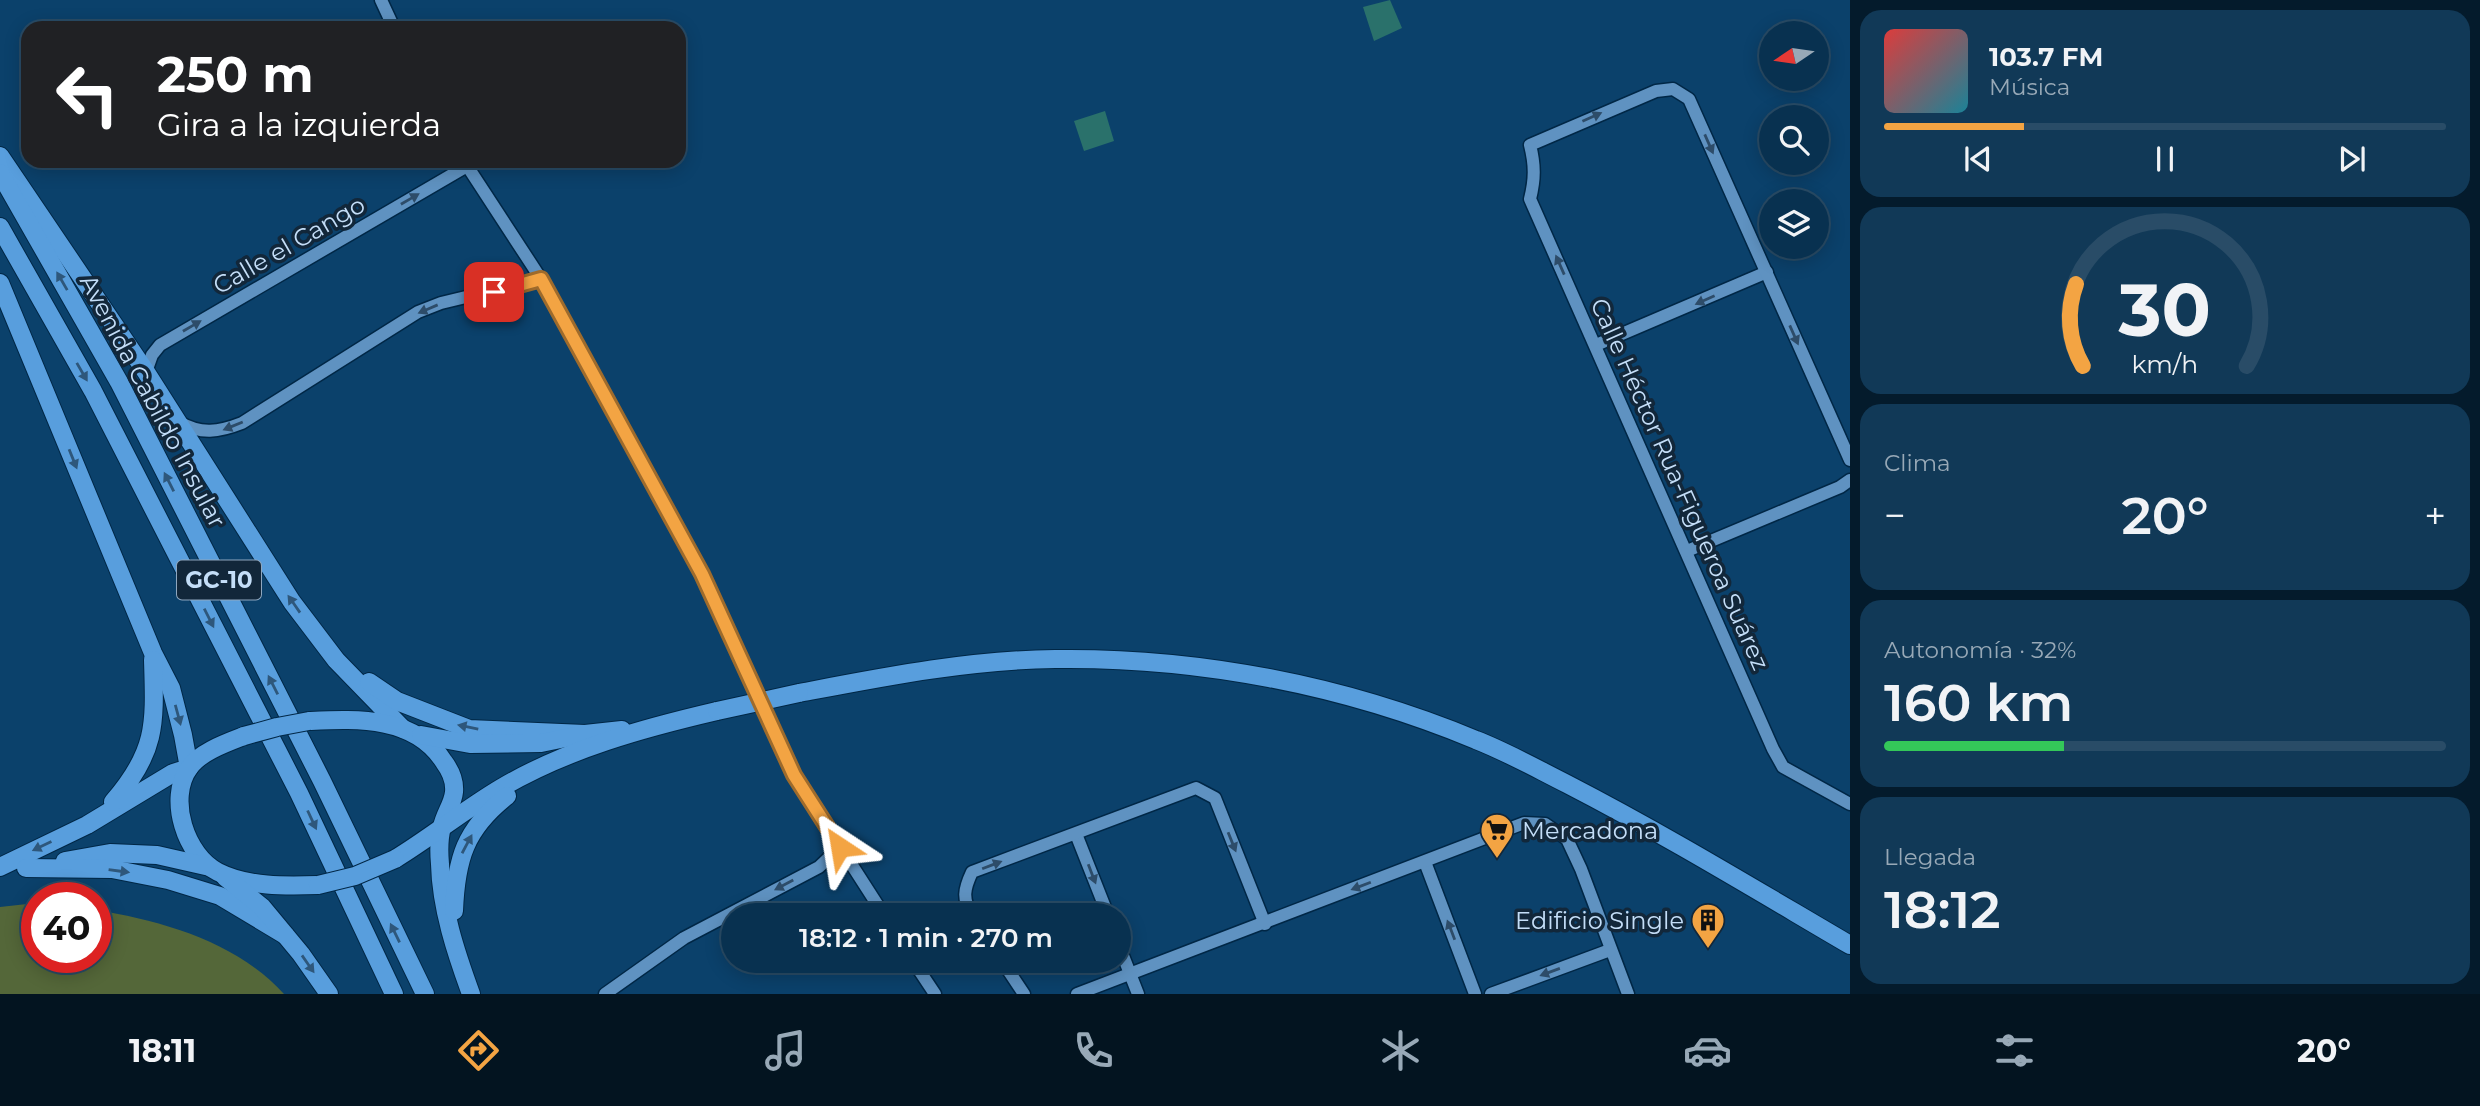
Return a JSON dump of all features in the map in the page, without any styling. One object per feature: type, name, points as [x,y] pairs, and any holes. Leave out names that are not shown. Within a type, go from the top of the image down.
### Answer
[{"type":"main road","points":[[0,156],[146,372],[292,602],[336,660],[408,731],[436,750],[450,771],[454,791],[442,826],[441,874],[459,961],[471,994]]},
{"type":"main road","name":"Avenida Cabildo Insular","points":[[0,173],[125,394],[322,781],[425,994]]},
{"type":"main road","name":"Avenida Cabildo Insular","points":[[0,227],[106,416],[299,793],[394,994]]},
{"type":"main road","points":[[0,283],[153,653],[171,688],[184,735],[189,768],[180,793],[181,816],[193,846],[214,869],[262,907],[329,994]]},
{"type":"main road","points":[[100,818],[129,784],[146,754],[155,719],[153,653]]},
{"type":"main road","points":[[0,867],[100,818],[173,773],[189,768],[223,744],[277,726],[309,721],[362,720],[384,722],[408,731],[470,744],[541,743],[585,734],[653,726],[880,678],[979,663],[1055,659],[1186,665],[1252,675],[1375,702],[1478,740],[1607,805],[1850,945]]},
{"type":"main road","points":[[336,660],[397,701],[470,729],[585,734]]},
{"type":"main road","points":[[0,872],[110,853],[157,855],[259,883],[318,885],[355,876],[395,859],[502,787],[548,764],[653,726]]},
{"type":"main road","points":[[453,935],[455,876],[461,854],[477,826],[491,809],[548,764]]},
{"type":"main road","points":[[26,868],[112,869],[169,880],[220,896],[285,935]]},
{"type":"street","points":[[381,0],[391,21]]},
{"type":"street","name":"Calle Héctor Rua-Figueroa Suárez","points":[[1767,272],[1689,99],[1672,89],[1656,90],[1530,145],[1535,163],[1535,182],[1530,200],[1773,749],[1783,767],[1850,804]]},
{"type":"street","name":"Calle el Cango","points":[[146,372],[152,355],[160,345],[457,168]]},
{"type":"street","points":[[468,168],[541,279],[702,574],[794,775],[876,903]]},
{"type":"street","points":[[1596,345],[1767,272],[1850,460]]},
{"type":"street","points":[[173,418],[193,430],[220,431],[242,423],[418,312],[441,303],[541,279]]},
{"type":"street","points":[[1687,551],[1850,481]]},
{"type":"street","points":[[966,903],[964,889],[972,873],[1196,789],[1215,798],[1265,924]]},
{"type":"street","points":[[1077,994],[1524,823],[1545,824],[1567,839],[1628,994]]},
{"type":"street","points":[[1076,834],[1103,903]]},
{"type":"street","points":[[605,994],[684,938],[819,867],[840,847]]},
{"type":"street","points":[[1425,862],[1475,994]]},
{"type":"street","points":[[1491,994],[1610,950]]},
{"type":"street","points":[[921,973],[935,994]]},
{"type":"street","points":[[1010,973],[1024,994]]},
{"type":"street","points":[[1131,975],[1138,994]]},
{"type":"shaded area","points":[[1390,0],[1402,28],[1374,41],[1363,7]]},
{"type":"shaded area","points":[[1105,111],[1114,141],[1084,151],[1074,121]]},
{"type":"shaded area","points":[[21,905],[21,973],[112,973],[112,913],[147,920],[222,947],[244,960],[284,994],[0,994],[0,907]]},
{"type":"place","name":"Mercadona","points":[[1497,860]]},
{"type":"place","name":"Edificio Single","points":[[1708,950]]},
{"type":"route","points":[[494,292],[541,279],[702,574],[794,775],[840,847]]}]
